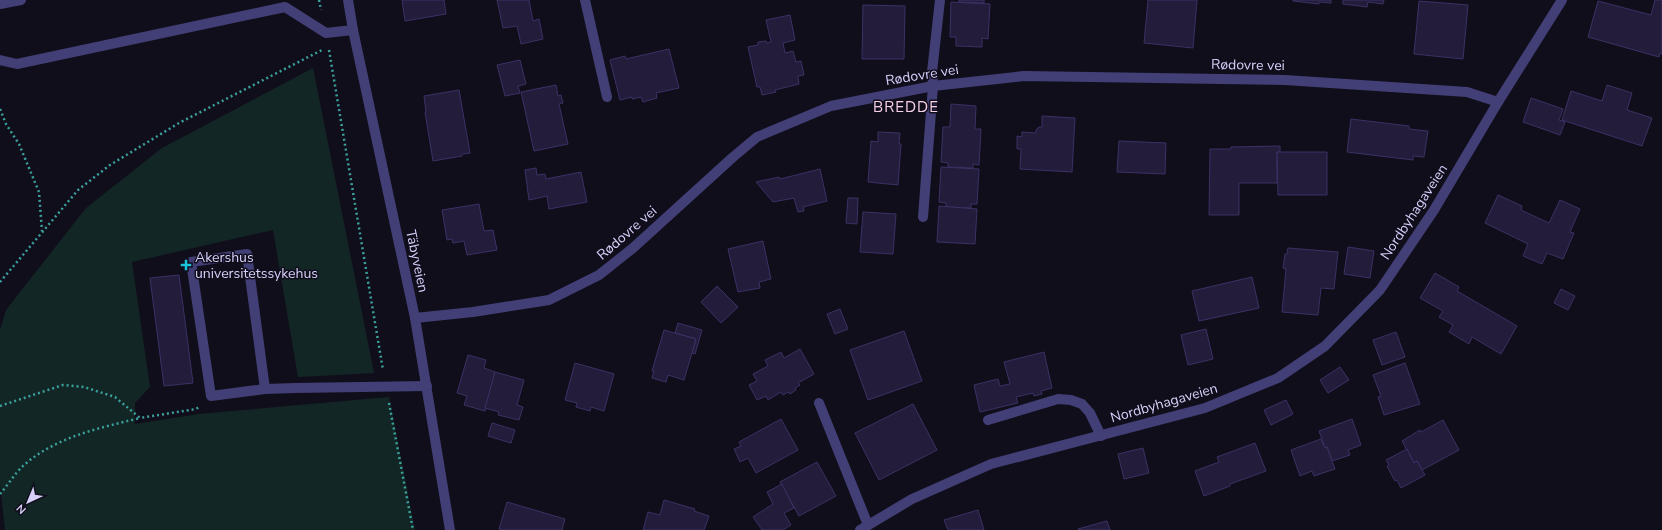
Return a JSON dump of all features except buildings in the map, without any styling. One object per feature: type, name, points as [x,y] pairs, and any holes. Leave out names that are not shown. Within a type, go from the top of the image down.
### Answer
[{"type":"street","points":[[0,4],[21,0]]},
{"type":"street","name":"Täbyveien","points":[[349,0],[354,30],[415,318],[450,530]]},
{"type":"street","points":[[584,0],[607,97]]},
{"type":"street","points":[[923,217],[933,86],[932,72],[940,0]]},
{"type":"street","name":"Nordbyhagaveien","points":[[864,528],[912,499],[992,464],[1204,408],[1278,378],[1325,346],[1380,290],[1434,210],[1498,102],[1562,0]]},
{"type":"street","points":[[0,60],[17,64],[285,3],[326,33],[354,30]]},
{"type":"street","name":"Rødovre vei","points":[[415,318],[473,312],[549,300],[599,275],[633,248],[757,137],[831,106],[933,86],[1024,76],[1285,80],[1467,92],[1498,102]]},
{"type":"street","points":[[265,390],[246,254],[191,262],[212,396],[265,390],[427,386]]},
{"type":"street","points":[[988,420],[1058,399],[1071,400],[1082,404],[1090,413],[1101,436]]},
{"type":"street","points":[[819,403],[864,528]]},
{"type":"path","points":[[319,0],[326,33]]},
{"type":"path","points":[[0,282],[78,190],[110,165],[179,123],[328,47],[386,386],[413,530]]},
{"type":"path","points":[[0,109],[6,124],[19,144],[39,192],[42,232]]},
{"type":"path","points":[[0,406],[63,385],[84,387],[114,397],[140,418]]},
{"type":"path","points":[[0,494],[23,466],[46,449],[92,429],[140,418],[196,409],[212,396]]},
{"type":"green space","points":[[313,68],[374,373],[298,377],[273,230],[132,262],[150,387],[135,403],[135,424],[199,414],[389,397],[415,530],[5,530],[0,484],[0,330],[6,310],[86,208],[162,148]]},
{"type":"place","name":"Akershus universitetssykehus","points":[[186,265]]},
{"type":"district","name":"BREDDE","points":[[906,107]]}]
